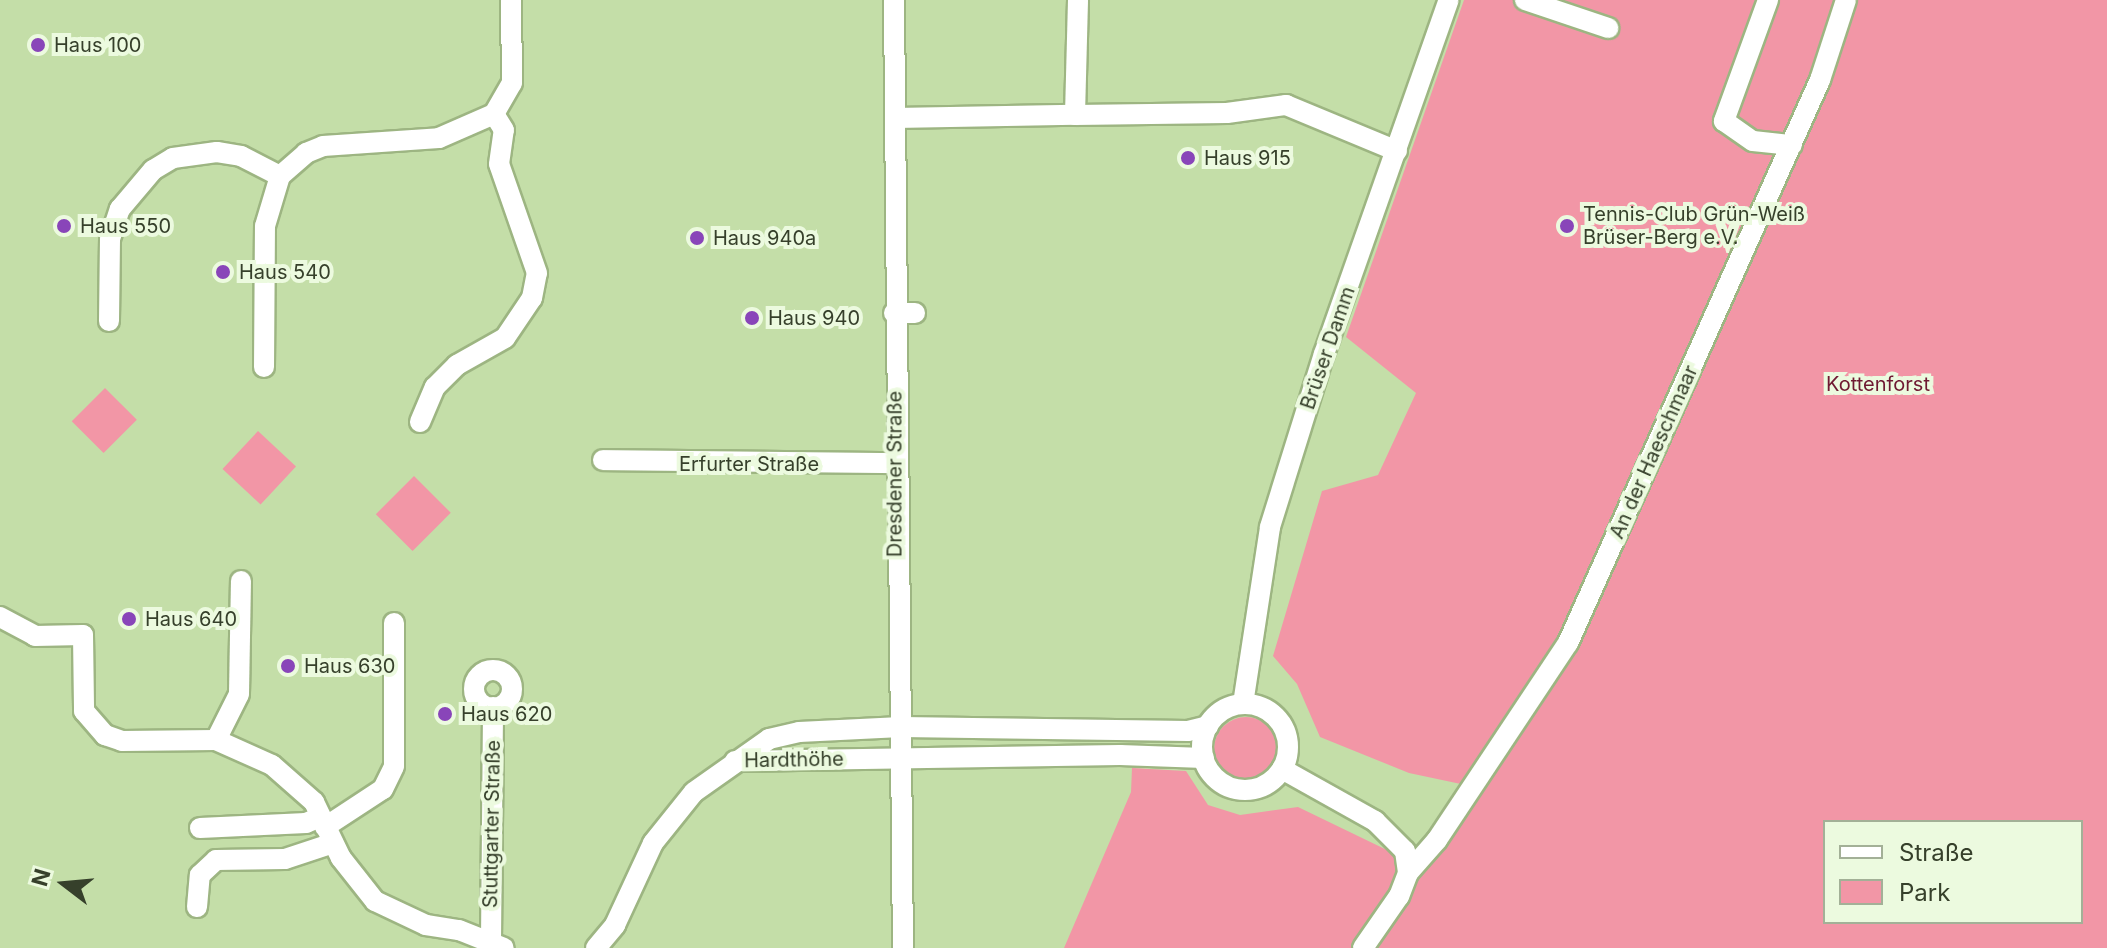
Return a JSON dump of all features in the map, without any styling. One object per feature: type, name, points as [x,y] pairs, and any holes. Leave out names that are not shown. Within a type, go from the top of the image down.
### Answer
[{"type":"street","points":[[264,367],[265,226],[280,176],[306,153],[323,146],[439,138],[494,114],[512,83],[511,0]]},
{"type":"street","name":"Dresdener Straße","points":[[894,0],[895,463],[903,759],[903,948]]},
{"type":"street","points":[[1075,115],[1078,0]]},
{"type":"street","name":"Brüser Damm","points":[[1243,704],[1270,527],[1449,0]]},
{"type":"street","points":[[1525,0],[1608,28]]},
{"type":"street","points":[[1768,0],[1724,121],[1753,141],[1792,145]]},
{"type":"street","name":"An der Haeschmaar","points":[[1363,948],[1408,873],[1437,840],[1568,643],[1792,145],[1820,80],[1846,0]]},
{"type":"street","points":[[895,118],[1227,113],[1286,105],[1397,151]]},
{"type":"street","points":[[420,422],[435,387],[457,365],[505,338],[532,298],[537,273],[499,164],[504,130],[494,114]]},
{"type":"street","points":[[109,321],[110,239],[120,209],[153,170],[173,158],[217,152],[241,156],[280,176]]},
{"type":"street","points":[[894,313],[915,313]]},
{"type":"street","name":"Erfurter Straße","points":[[603,460],[625,464],[895,463]]},
{"type":"street","points":[[216,740],[239,694],[241,581]]},
{"type":"street","name":"Stuttgarter Straße","points":[[0,617],[35,636],[83,635],[84,711],[105,735],[122,741],[216,740],[294,780],[375,901],[426,925],[498,944],[493,707]]},
{"type":"street","points":[[197,907],[200,875],[216,860],[285,859],[383,789],[394,766],[394,623]]},
{"type":"street","points":[[1243,704],[1272,713],[1288,739],[1282,769],[1264,786],[1239,790],[1217,780],[1204,758],[1208,726],[1229,707],[1243,704]]},
{"type":"street","name":"Hardthöhe","points":[[731,761],[769,739],[799,732],[901,727],[1147,731],[1208,726]]},
{"type":"street","points":[[1040,729],[1040,755]]},
{"type":"street","points":[[1147,731],[1147,755]]},
{"type":"street","name":"Hardthöhe","points":[[731,761],[1019,760],[1040,755],[1204,758]]},
{"type":"street","points":[[596,948],[615,925],[653,843],[694,792],[731,761]]},
{"type":"street","points":[[1282,769],[1393,835],[1405,851],[1408,873]]},
{"type":"street","points":[[200,828],[306,823],[326,829]]},
{"type":"green space","name":"Kottenforst","points":[[1464,0],[2107,0],[2107,948],[1064,948],[1131,792],[1132,768],[1186,771],[1208,805],[1240,815],[1298,807],[1420,866],[1475,787],[1409,773],[1320,737],[1297,684],[1273,656],[1322,491],[1378,475],[1416,393],[1346,337]]},
{"type":"green space","points":[[105,388],[137,420],[104,453],[72,421]]},
{"type":"green space","points":[[258,431],[296,466],[261,504],[223,469]]},
{"type":"green space","points":[[414,476],[451,513],[413,551],[376,514]]},
{"type":"green space","points":[[1246,717],[1264,723],[1272,731],[1278,749],[1272,767],[1264,775],[1246,781],[1228,775],[1220,767],[1214,749],[1220,731],[1228,723]]},
{"type":"place","name":"Haus 100","points":[[38,45]]},
{"type":"place","name":"Haus 915","points":[[1188,158]]},
{"type":"place","name":"Haus 550","points":[[64,226]]},
{"type":"place","name":"Tennis-Club Grün-Weiß Brüser-Berg e.V.","points":[[1567,226]]},
{"type":"place","name":"Haus 940a","points":[[697,238]]},
{"type":"place","name":"Haus 540","points":[[223,272]]},
{"type":"place","name":"Haus 940","points":[[752,318]]},
{"type":"place","name":"Haus 640","points":[[129,619]]},
{"type":"place","name":"Haus 630","points":[[288,666]]},
{"type":"place","name":"Haus 620","points":[[445,714]]}]
